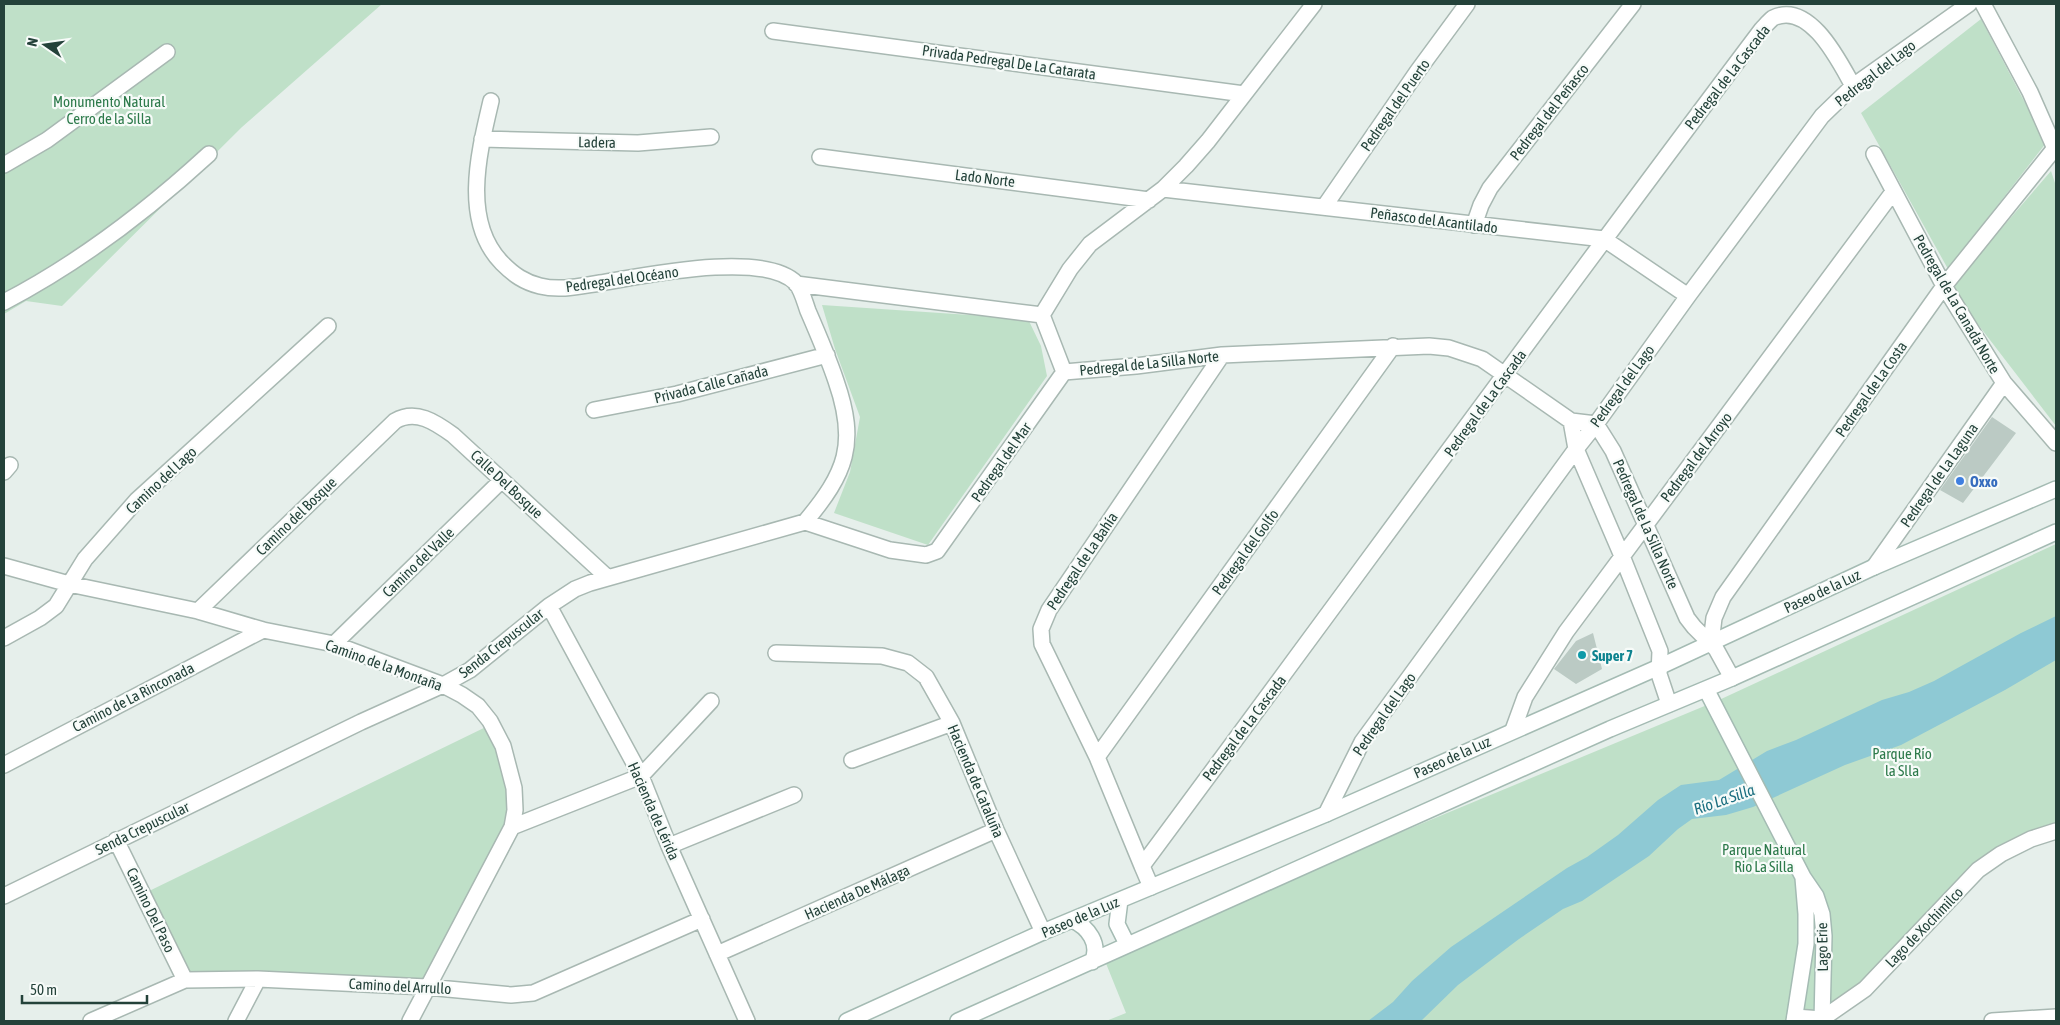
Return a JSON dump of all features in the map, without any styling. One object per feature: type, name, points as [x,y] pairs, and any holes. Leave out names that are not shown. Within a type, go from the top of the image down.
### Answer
[{"type":"street","points":[[1042,315],[1070,269],[1090,244],[1163,189],[1208,141],[1314,4]]},
{"type":"street","name":"Pedregal del Puerto","points":[[1324,208],[1417,72],[1467,4]]},
{"type":"street","name":"Pedregal del Peñasco","points":[[1474,225],[1481,205],[1490,188],[1633,4]]},
{"type":"street","name":"Pedregal del Lago","points":[[1326,814],[1362,742],[1822,116],[1853,86],[1968,4]]},
{"type":"street","points":[[1983,4],[2030,92],[2056,150]]},
{"type":"street","name":"Pedregal de La Cascada","points":[[1142,866],[1506,375],[1604,238],[1762,29],[1774,17],[1800,14],[1814,23],[1853,86]]},
{"type":"street","name":"Privada Pedregal De La Catarata","points":[[773,31],[1244,94]]},
{"type":"street","points":[[4,165],[47,140],[167,52]]},
{"type":"street","name":"Pedregal del Océano","points":[[491,101],[476,171],[477,203],[484,234],[497,257],[516,277],[541,286],[564,288],[683,270],[738,267],[764,269],[784,276],[796,284],[1042,315]]},
{"type":"street","name":"Ladera","points":[[482,139],[638,142],[711,137]]},
{"type":"street","name":"Pedregal de La Costa","points":[[1711,643],[1714,618],[1723,596],[1944,286],[2056,150]]},
{"type":"street","points":[[4,302],[40,282],[143,212],[209,154]]},
{"type":"street","name":"Pedregal de La Canadá Norte","points":[[1874,154],[1944,286],[2004,383],[2056,443]]},
{"type":"street","name":"Lado Norte","points":[[820,157],[1149,200]]},
{"type":"street","name":"Peñasco del Acantilado","points":[[1163,189],[1604,238],[1688,296]]},
{"type":"street","name":"Pedregal del Arroyo","points":[[1514,730],[1525,697],[1566,632],[1893,192]]},
{"type":"street","points":[[796,284],[827,355],[842,397],[847,421],[847,448],[838,475],[822,501],[805,522]]},
{"type":"street","name":"Pedregal de La Silla Norte","points":[[1042,315],[1064,372],[1136,366],[1222,355],[1393,346],[1449,348],[1482,359],[1571,420],[1596,424],[1613,451],[1687,618],[1721,656],[1732,678]]},
{"type":"street","name":"Camino del Lago","points":[[4,638],[48,613],[56,606],[85,559],[137,500],[328,326]]},
{"type":"street","name":"Pedregal del Golfo","points":[[1097,757],[1393,346]]},
{"type":"street","name":"Privada Calle Cañada","points":[[594,410],[677,394],[827,355]]},
{"type":"street","name":"Pedregal de La Bahía","points":[[1142,866],[1097,757],[1040,637],[1043,622],[1049,610],[1222,355]]},
{"type":"street","name":"Pedregal del Mar","points":[[805,522],[890,550],[926,556],[937,551],[1064,372]]},
{"type":"street","name":"Pedregal de La Laguna","points":[[1874,566],[2004,383]]},
{"type":"street","name":"Calle Del Bosque","points":[[395,421],[410,416],[422,417],[453,435],[607,577]]},
{"type":"street","points":[[1571,420],[1576,449],[1660,651],[1659,667],[1662,684],[1669,704]]},
{"type":"street","name":"Camino del Bosque","points":[[198,611],[395,421]]},
{"type":"street","name":"Camino del Valle","points":[[334,644],[502,480]]},
{"type":"street","name":"Paseo de la Luz","points":[[846,1021],[1043,932],[1326,814],[1659,667],[1874,566],[2056,489]]},
{"type":"street","name":"Senda Crepuscular","points":[[4,895],[361,722],[443,685],[470,670],[549,606],[575,589],[607,577],[805,522]]},
{"type":"street","points":[[958,1021],[1092,962],[1127,944],[1669,704],[1732,678],[2056,532]]},
{"type":"street","name":"Camino de la Montaña","points":[[4,566],[69,584],[198,611],[263,630],[334,644],[443,685],[478,706],[490,721],[503,746],[514,788],[515,810],[512,827],[410,1021]]},
{"type":"street","name":"Hacienda de Lérida","points":[[549,606],[640,776],[747,1021]]},
{"type":"street","name":"Camino de La Rinconada","points":[[4,765],[263,630]]},
{"type":"street","name":"Hacienda de Cataluña","points":[[776,653],[882,656],[908,663],[926,677],[952,722],[996,830],[1043,932]]},
{"type":"street","name":"Lago Erie","points":[[1706,689],[1800,871],[1816,896],[1822,914],[1824,936],[1822,1020]]},
{"type":"street","points":[[512,827],[640,776],[711,701]]},
{"type":"street","points":[[852,760],[952,722]]},
{"type":"street","points":[[669,846],[794,795]]},
{"type":"street","name":"Hacienda De Málaga","points":[[717,954],[996,830]]},
{"type":"street","name":"Lago de Xochimilco","points":[[1822,1020],[1865,989],[1978,870],[2001,854],[2030,839],[2056,831]]},
{"type":"street","name":"Camino Del Paso","points":[[116,840],[185,980]]},
{"type":"street","points":[[1142,866],[1150,887]]},
{"type":"street","name":"Lago Erie","points":[[1794,1019],[1806,944],[1806,914],[1800,871]]},
{"type":"street","points":[[1120,900],[1117,924],[1127,944]]},
{"type":"street","name":"Camino del Arrullo","points":[[91,1021],[185,980],[258,979],[427,986],[511,995],[533,993],[702,918]]},
{"type":"street","points":[[1072,920],[1086,929],[1092,940],[1095,955],[1092,962]]},
{"type":"street","points":[[236,1021],[258,979]]},
{"type":"street","points":[[1999,1021],[2056,1017]]},
{"type":"street","points":[[1794,1019],[1822,1020]]},
{"type":"green space","name":"Monumento Natural Cerro de la Silla","points":[[4,4],[382,4],[242,127],[62,306],[26,301],[4,314]]},
{"type":"green space","points":[[1981,19],[2046,143],[1948,269],[1861,113]]},
{"type":"green space","points":[[2051,171],[2056,186],[2056,426],[1950,288]]},
{"type":"green space","points":[[822,305],[1028,319],[1041,346],[1047,376],[928,545],[834,513],[850,472],[860,417],[835,349]]},
{"type":"green space","name":"Parque Natural Rio La Silla","points":[[2056,544],[2056,832],[2001,854],[1865,989],[1820,1021],[1106,1021],[1126,1013],[1103,956],[1719,700]]},
{"type":"green space","points":[[492,724],[515,810],[427,987],[185,980],[147,892]]},
{"type":"water","name":"Río La Silla","points":[[2056,616],[2056,660],[2005,690],[1901,745],[1845,765],[1753,807],[1726,815],[1692,819],[1678,829],[1649,856],[1582,901],[1563,909],[1519,939],[1458,985],[1421,1021],[1368,1021],[1393,1002],[1412,981],[1451,947],[1567,868],[1587,857],[1618,835],[1658,800],[1681,785],[1719,780],[1767,751],[1796,740],[1882,700],[1909,692],[1934,681]]},
{"type":"building","points":[[1992,417],[2016,433],[1963,503],[1940,490]]},
{"type":"building","name":"Super 7","points":[[1593,633],[1602,669],[1576,684],[1554,669],[1576,641]]},
{"type":"place","name":"Oxxo","points":[[1960,481]]},
{"type":"place","name":"Super 7","points":[[1582,655]]},
{"type":"park label","name":"Parque Río la Slla","points":[[1902,762]]}]
